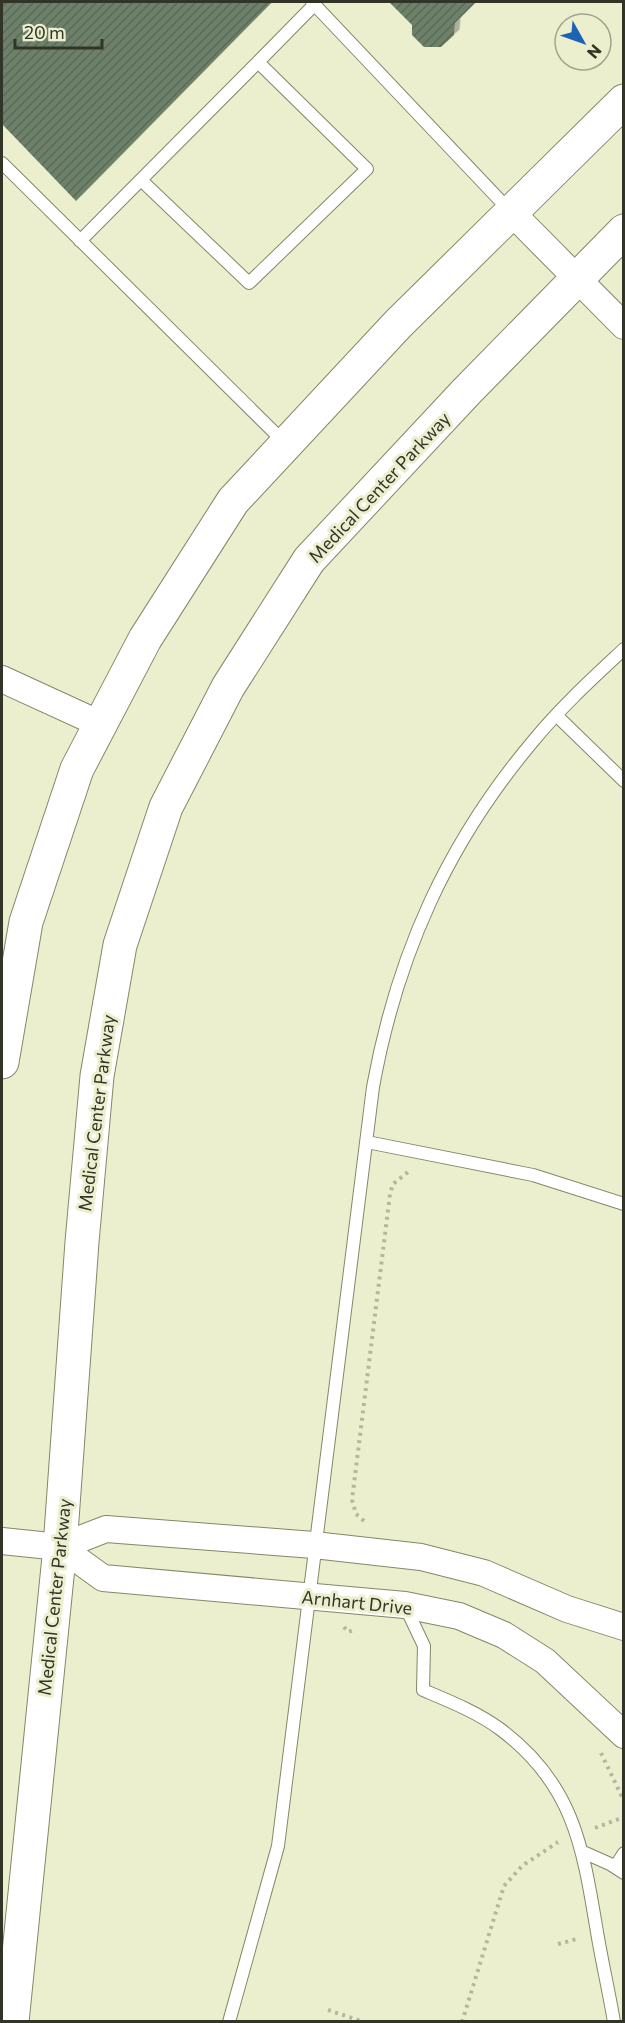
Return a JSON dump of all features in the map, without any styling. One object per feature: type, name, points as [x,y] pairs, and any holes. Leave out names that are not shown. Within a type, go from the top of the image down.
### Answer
[{"type":"main road","points":[[2,1062],[26,922],[77,769],[145,639],[233,501],[398,324],[624,101]]},
{"type":"main road","name":"Medical Center Parkway","points":[[12,2022],[60,1547],[82,1242],[97,1076],[120,945],[166,807],[228,687],[309,560],[467,392],[624,231]]},
{"type":"street","points":[[511,212],[624,326]]},
{"type":"street","points":[[2,679],[100,724]]},
{"type":"street","name":"Arnhart Drive","points":[[2,1541],[60,1547],[106,1529],[314,1545],[421,1557],[462,1565],[588,1617],[624,1627]]},
{"type":"street","name":"Arnhart Drive","points":[[60,1547],[103,1578],[405,1605],[459,1617],[504,1635],[551,1666],[624,1735]]},
{"type":"lane","points":[[80,241],[258,62],[313,3],[511,212]]},
{"type":"lane","points":[[141,180],[249,283],[367,169],[258,62]]},
{"type":"lane","points":[[2,164],[286,444]]},
{"type":"lane","points":[[229,2022],[278,1846],[373,1087],[385,1024],[412,939],[440,879],[471,824],[513,765],[556,715],[624,649]]},
{"type":"lane","points":[[556,715],[624,782]]},
{"type":"lane","points":[[367,1142],[533,1175],[624,1204]]},
{"type":"lane","points":[[405,1605],[419,1629],[424,1646],[423,1689],[464,1708],[500,1729],[538,1765],[562,1798],[583,1852],[614,2016]]},
{"type":"lane","points":[[583,1852],[619,1870],[624,1853]]},
{"type":"lane","points":[[614,2016],[624,2003]]},
{"type":"path","points":[[370,1523],[361,1521],[356,1514],[352,1500],[390,1194],[393,1184],[401,1177],[410,1171],[417,1171]]},
{"type":"path","points":[[596,1745],[624,1801]]},
{"type":"path","points":[[595,1828],[624,1816]]},
{"type":"path","points":[[462,2022],[504,1886],[522,1866],[564,1838]]},
{"type":"path","points":[[558,1944],[581,1938]]},
{"type":"path","points":[[328,2010],[364,2022]]},
{"type":"building","points":[[2,2],[272,2],[76,201],[2,124]]},
{"type":"building","points":[[389,2],[476,2],[455,23],[454,35],[441,47],[424,47],[412,35],[412,25]]}]
